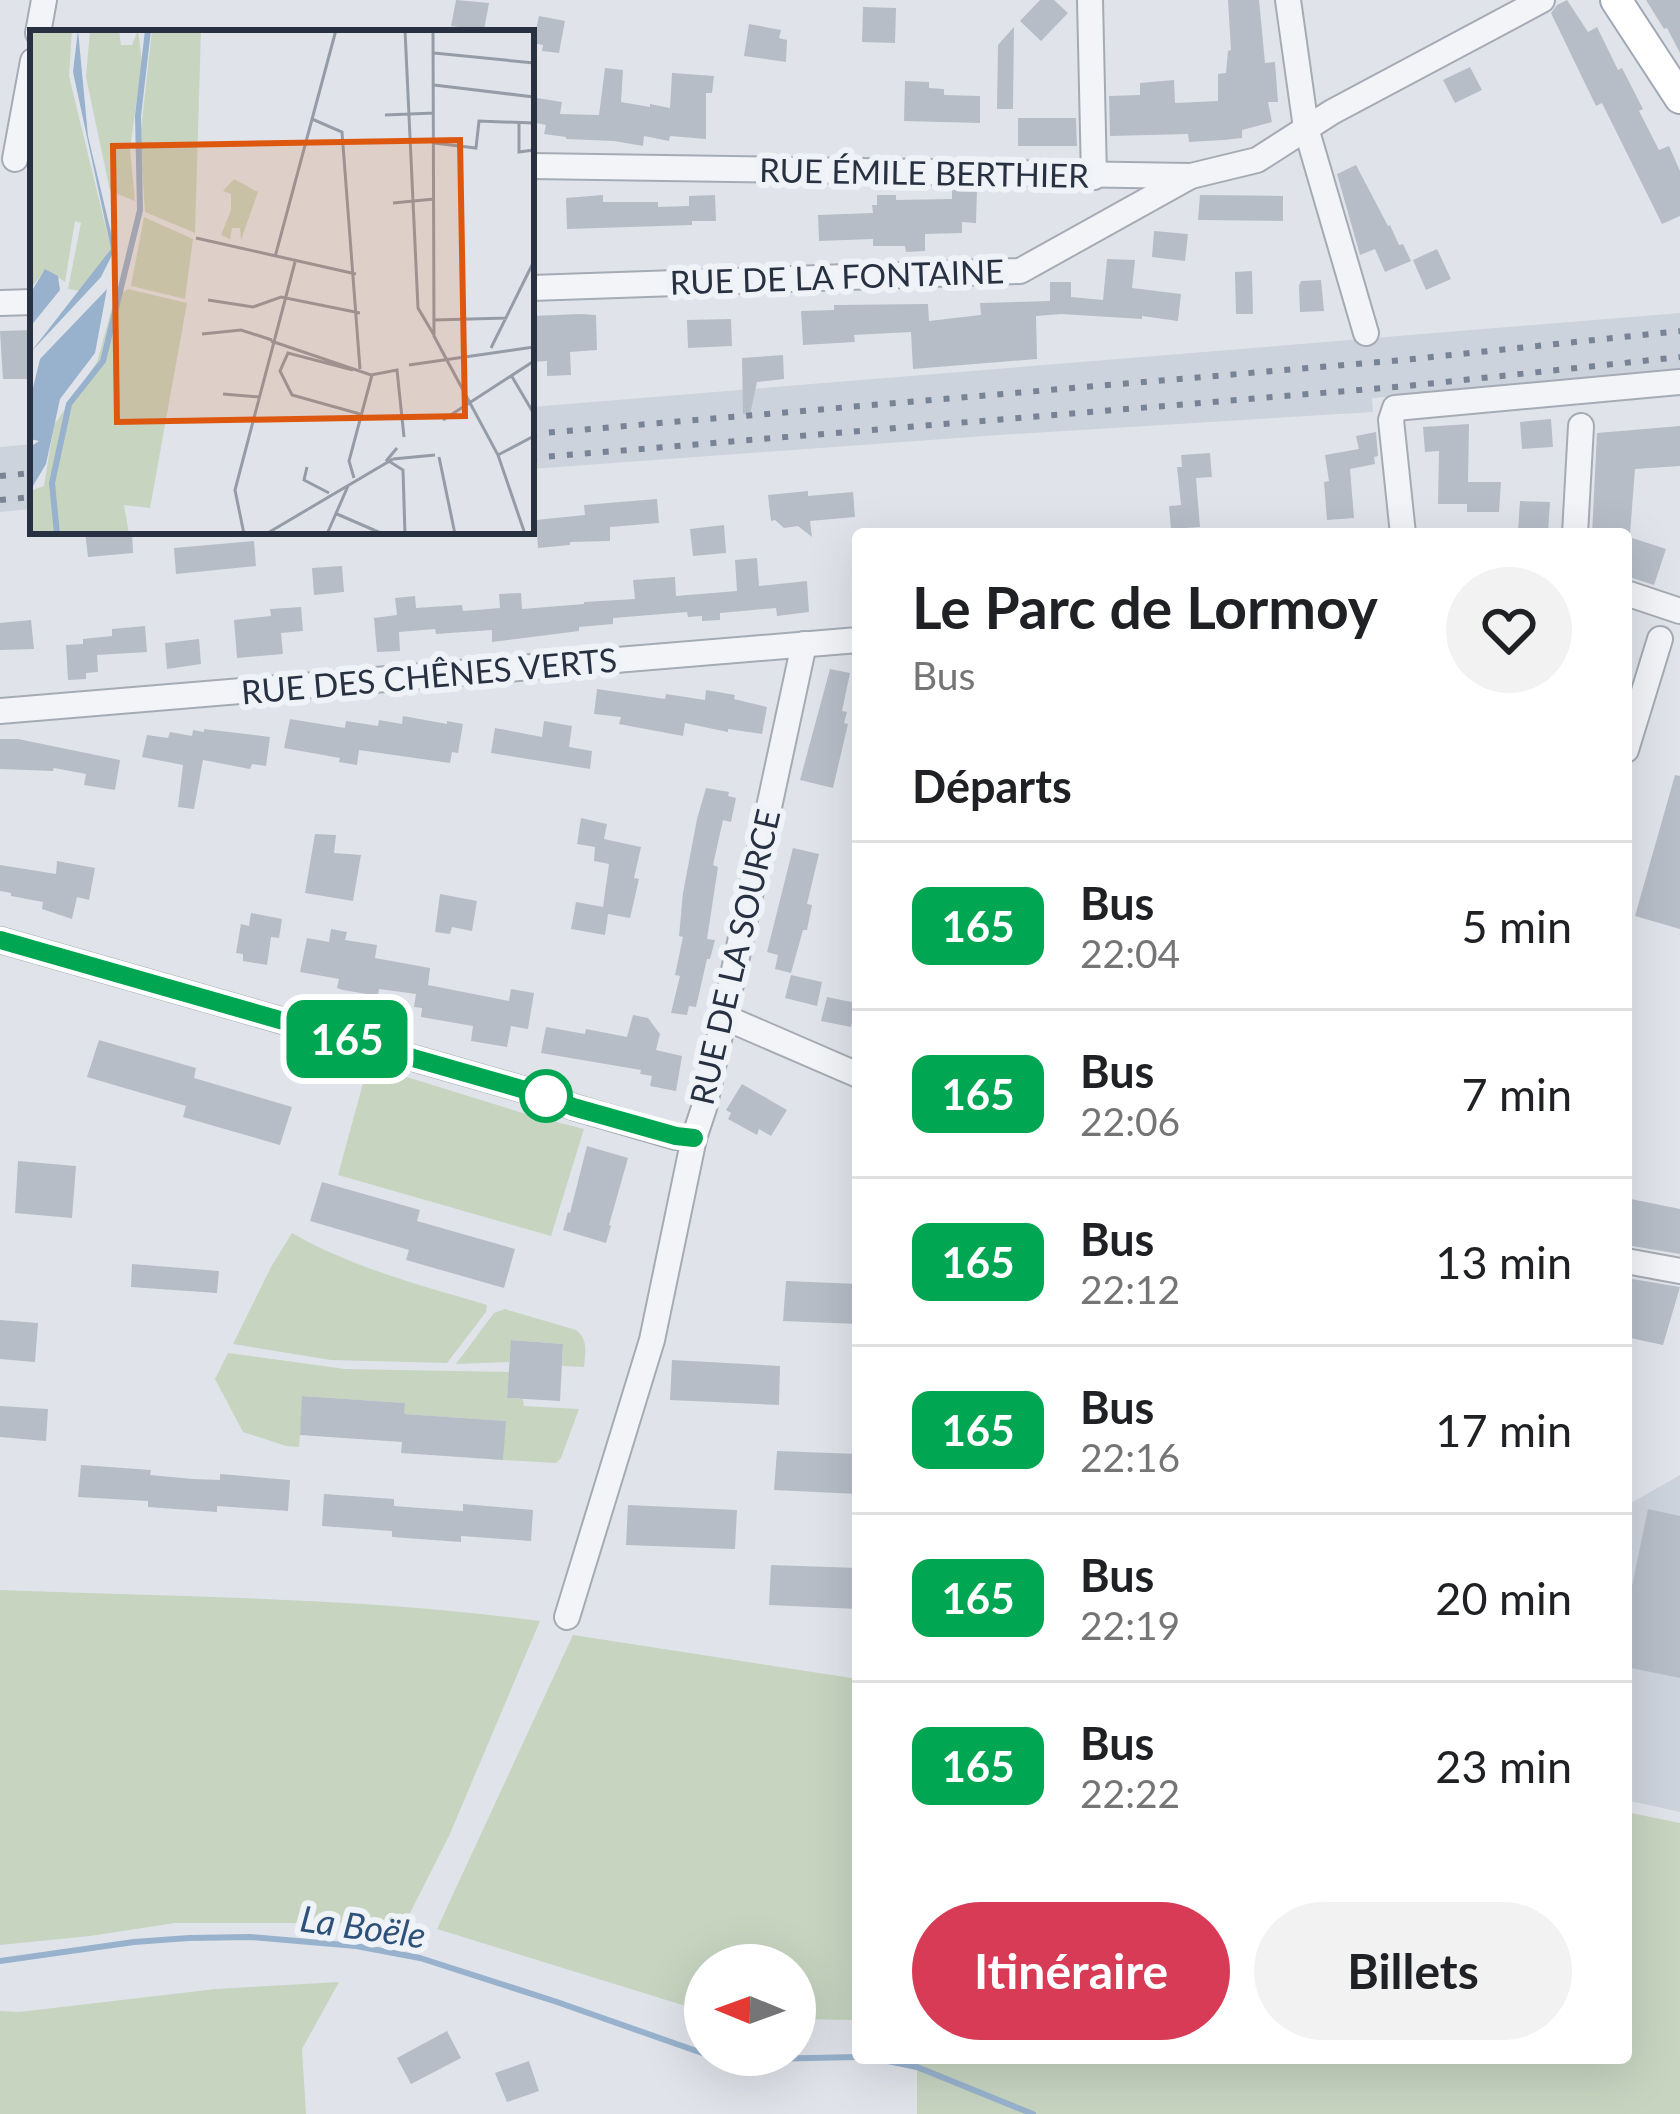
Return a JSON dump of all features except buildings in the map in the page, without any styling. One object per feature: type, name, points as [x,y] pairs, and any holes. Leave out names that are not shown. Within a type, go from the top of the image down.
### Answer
[{"type":"main road","points":[[1616,0],[1680,98]]},
{"type":"street","points":[[39,30],[44,0]]},
{"type":"street","points":[[1090,0],[1094,177]]},
{"type":"street","points":[[1288,0],[1306,128],[1366,333]]},
{"type":"street","name":"RUE ÉMILE BERTHIER","points":[[534,166],[1191,176],[1257,160],[1306,128],[1542,0]]},
{"type":"street","points":[[16,159],[30,78]]},
{"type":"street","name":"RUE DE LA FONTAINE","points":[[534,288],[1020,272],[1191,176]]},
{"type":"street","points":[[0,303],[30,302]]},
{"type":"street","points":[[1402,528],[1391,419],[1395,408],[1680,382]]},
{"type":"street","points":[[1575,528],[1581,426]]},
{"type":"street","points":[[1632,595],[1680,611]]},
{"type":"street","points":[[1632,730],[1660,639]]},
{"type":"street","name":"RUE DES CHÊNES VERTS","points":[[0,711],[852,640]]},
{"type":"street","name":"RUE DE LA SOURCE","points":[[567,1617],[652,1340],[804,644]]},
{"type":"street","points":[[0,940],[694,1138]]},
{"type":"street","points":[[724,1017],[852,1072]]},
{"type":"street","points":[[1632,1262],[1680,1271]]},
{"type":"shaded area","points":[[1680,313],[1680,373],[1372,398],[1373,412],[534,469],[534,407]]},
{"type":"shaded area","points":[[30,444],[30,509],[0,512],[0,447]]},
{"type":"shaded area","points":[[1680,1475],[1680,1812],[1632,1801],[1632,1503]]},
{"type":"green space","points":[[368,1065],[584,1129],[551,1236],[338,1175]]},
{"type":"green space","points":[[292,1233],[363,1266],[487,1305],[486,1312],[447,1363],[331,1360],[233,1344]]},
{"type":"green space","points":[[505,1309],[576,1330],[585,1342],[584,1367],[562,1366],[563,1344],[512,1340],[509,1362],[456,1364],[494,1313]]},
{"type":"green space","points":[[228,1353],[345,1369],[509,1372],[507,1398],[523,1399],[524,1406],[579,1409],[556,1463],[503,1460],[505,1421],[404,1414],[404,1403],[303,1396],[299,1447],[286,1446],[243,1432],[215,1379]]},
{"type":"green space","points":[[0,1590],[338,1602],[540,1621],[449,1836],[405,1923],[175,1923],[0,1945]]},
{"type":"green space","points":[[573,1635],[852,1678],[852,2020],[816,2019],[816,1944],[684,1944],[684,2005],[437,1929]]},
{"type":"green space","points":[[1632,1813],[1680,1823],[1680,2114],[917,2114],[917,2064],[1632,2064]]},
{"type":"green space","points":[[339,1982],[302,2049],[306,2114],[0,2114],[0,2011]]},
{"type":"waterway","name":"La Boële","points":[[0,1961],[189,1938],[250,1937],[356,1946],[420,1958],[684,2047]]},
{"type":"waterway","name":"La Boële","points":[[816,2058],[852,2057]]},
{"type":"waterway","name":"La Boële","points":[[902,2064],[1033,2114]]},
{"type":"railway","points":[[534,434],[1403,360],[1680,331]]},
{"type":"railway","points":[[534,458],[1407,386],[1680,357]]},
{"type":"railway","points":[[0,476],[30,473]]},
{"type":"railway","points":[[0,500],[30,497]]},
{"type":"bus line","name":"165","points":[[0,940],[694,1138]]}]
